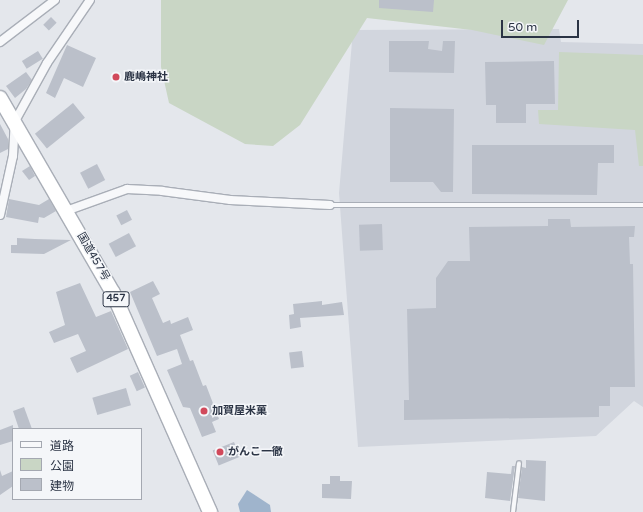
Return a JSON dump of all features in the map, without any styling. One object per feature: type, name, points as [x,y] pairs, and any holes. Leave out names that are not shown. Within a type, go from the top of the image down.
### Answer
[{"type":"highway","name":"国道457号","points":[[0,98],[15,121],[113,293],[210,512]]},
{"type":"street","points":[[0,42],[55,0]]},
{"type":"street","points":[[0,215],[13,156],[15,121],[47,63],[90,0]]},
{"type":"street","points":[[66,211],[127,189],[162,191],[230,200],[330,205]]},
{"type":"lane","points":[[330,205],[643,205]]},
{"type":"lane","points":[[513,512],[519,463]]},
{"type":"shaded area","points":[[559,29],[561,42],[643,44],[643,407],[634,401],[596,436],[358,447],[339,193],[353,30]]},
{"type":"green space","points":[[161,0],[568,0],[544,45],[472,30],[367,18],[300,125],[273,146],[245,144],[169,103],[161,67]]},
{"type":"green space","points":[[559,52],[643,55],[643,166],[639,166],[635,130],[539,124],[538,110],[558,110]]},
{"type":"water","points":[[247,490],[270,505],[271,512],[240,512],[238,504]]},
{"type":"building","points":[[379,0],[434,0],[433,12],[379,8]]},
{"type":"building","points":[[51,17],[57,23],[49,30],[43,25]]},
{"type":"building","points":[[389,41],[429,41],[428,49],[442,51],[443,41],[455,41],[454,73],[389,72]]},
{"type":"building","points":[[67,45],[96,58],[83,87],[64,78],[55,98],[46,93]]},
{"type":"building","points":[[38,51],[43,59],[27,69],[22,61]]},
{"type":"building","points":[[554,61],[555,104],[526,104],[526,123],[496,123],[496,105],[486,105],[485,62]]},
{"type":"building","points":[[26,72],[32,80],[26,89],[15,98],[6,86]]},
{"type":"building","points":[[73,103],[85,118],[47,149],[35,134]]},
{"type":"building","points":[[390,108],[454,109],[453,192],[441,192],[433,182],[390,182]]},
{"type":"building","points":[[0,124],[8,139],[8,149],[0,153]]},
{"type":"building","points":[[472,145],[614,145],[614,163],[598,163],[597,195],[472,194]]},
{"type":"building","points":[[97,164],[105,180],[88,189],[80,173]]},
{"type":"building","points":[[30,166],[35,176],[29,180],[22,171]]},
{"type":"building","points":[[9,199],[39,205],[49,199],[56,211],[44,218],[39,217],[38,223],[6,217]]},
{"type":"building","points":[[127,210],[132,220],[121,225],[116,215]]},
{"type":"building","points":[[548,219],[570,219],[571,227],[635,226],[634,237],[629,237],[630,264],[633,264],[635,387],[610,387],[610,406],[599,406],[599,417],[404,420],[404,400],[409,400],[407,309],[436,308],[436,278],[448,261],[470,261],[469,227],[548,226]]},
{"type":"building","points":[[382,224],[383,250],[360,251],[359,225]]},
{"type":"building","points":[[129,233],[136,246],[116,257],[109,244]]},
{"type":"building","points":[[17,238],[71,240],[44,254],[11,253],[11,245],[17,245]]},
{"type":"building","points":[[153,281],[160,294],[152,298],[163,323],[170,320],[171,324],[188,317],[193,330],[180,335],[190,361],[193,360],[203,386],[206,385],[219,419],[212,422],[216,432],[202,437],[190,408],[183,407],[167,370],[182,364],[177,349],[157,356],[130,292]]},
{"type":"building","points":[[80,283],[96,317],[111,311],[128,349],[77,373],[70,358],[86,351],[78,334],[54,343],[49,332],[65,325],[56,292]]},
{"type":"building","points":[[322,301],[322,305],[342,302],[344,315],[300,318],[301,327],[290,329],[289,315],[294,314],[293,304]]},
{"type":"building","points":[[302,351],[304,367],[291,368],[289,353]]},
{"type":"building","points":[[138,372],[145,388],[137,391],[130,376]]},
{"type":"building","points":[[126,388],[131,405],[97,415],[92,398]]},
{"type":"building","points":[[24,407],[32,428],[19,428],[13,411]]},
{"type":"building","points":[[13,425],[12,441],[0,445],[0,430]]},
{"type":"building","points":[[234,442],[240,457],[219,465],[213,451]]},
{"type":"building","points":[[526,460],[546,461],[545,501],[518,498],[522,467],[526,468]]},
{"type":"building","points":[[512,466],[515,466],[510,501],[485,498],[487,472],[511,474]]},
{"type":"building","points":[[0,470],[2,476],[12,471],[12,487],[0,495]]},
{"type":"building","points":[[330,476],[340,476],[340,481],[352,481],[351,499],[322,498],[322,484],[330,484]]},
{"type":"place","name":"鹿嶋神社","points":[[116,77]]},
{"type":"place","name":"加賀屋米菓","points":[[204,411]]},
{"type":"place","name":"がんこ一徹","points":[[220,452]]}]
